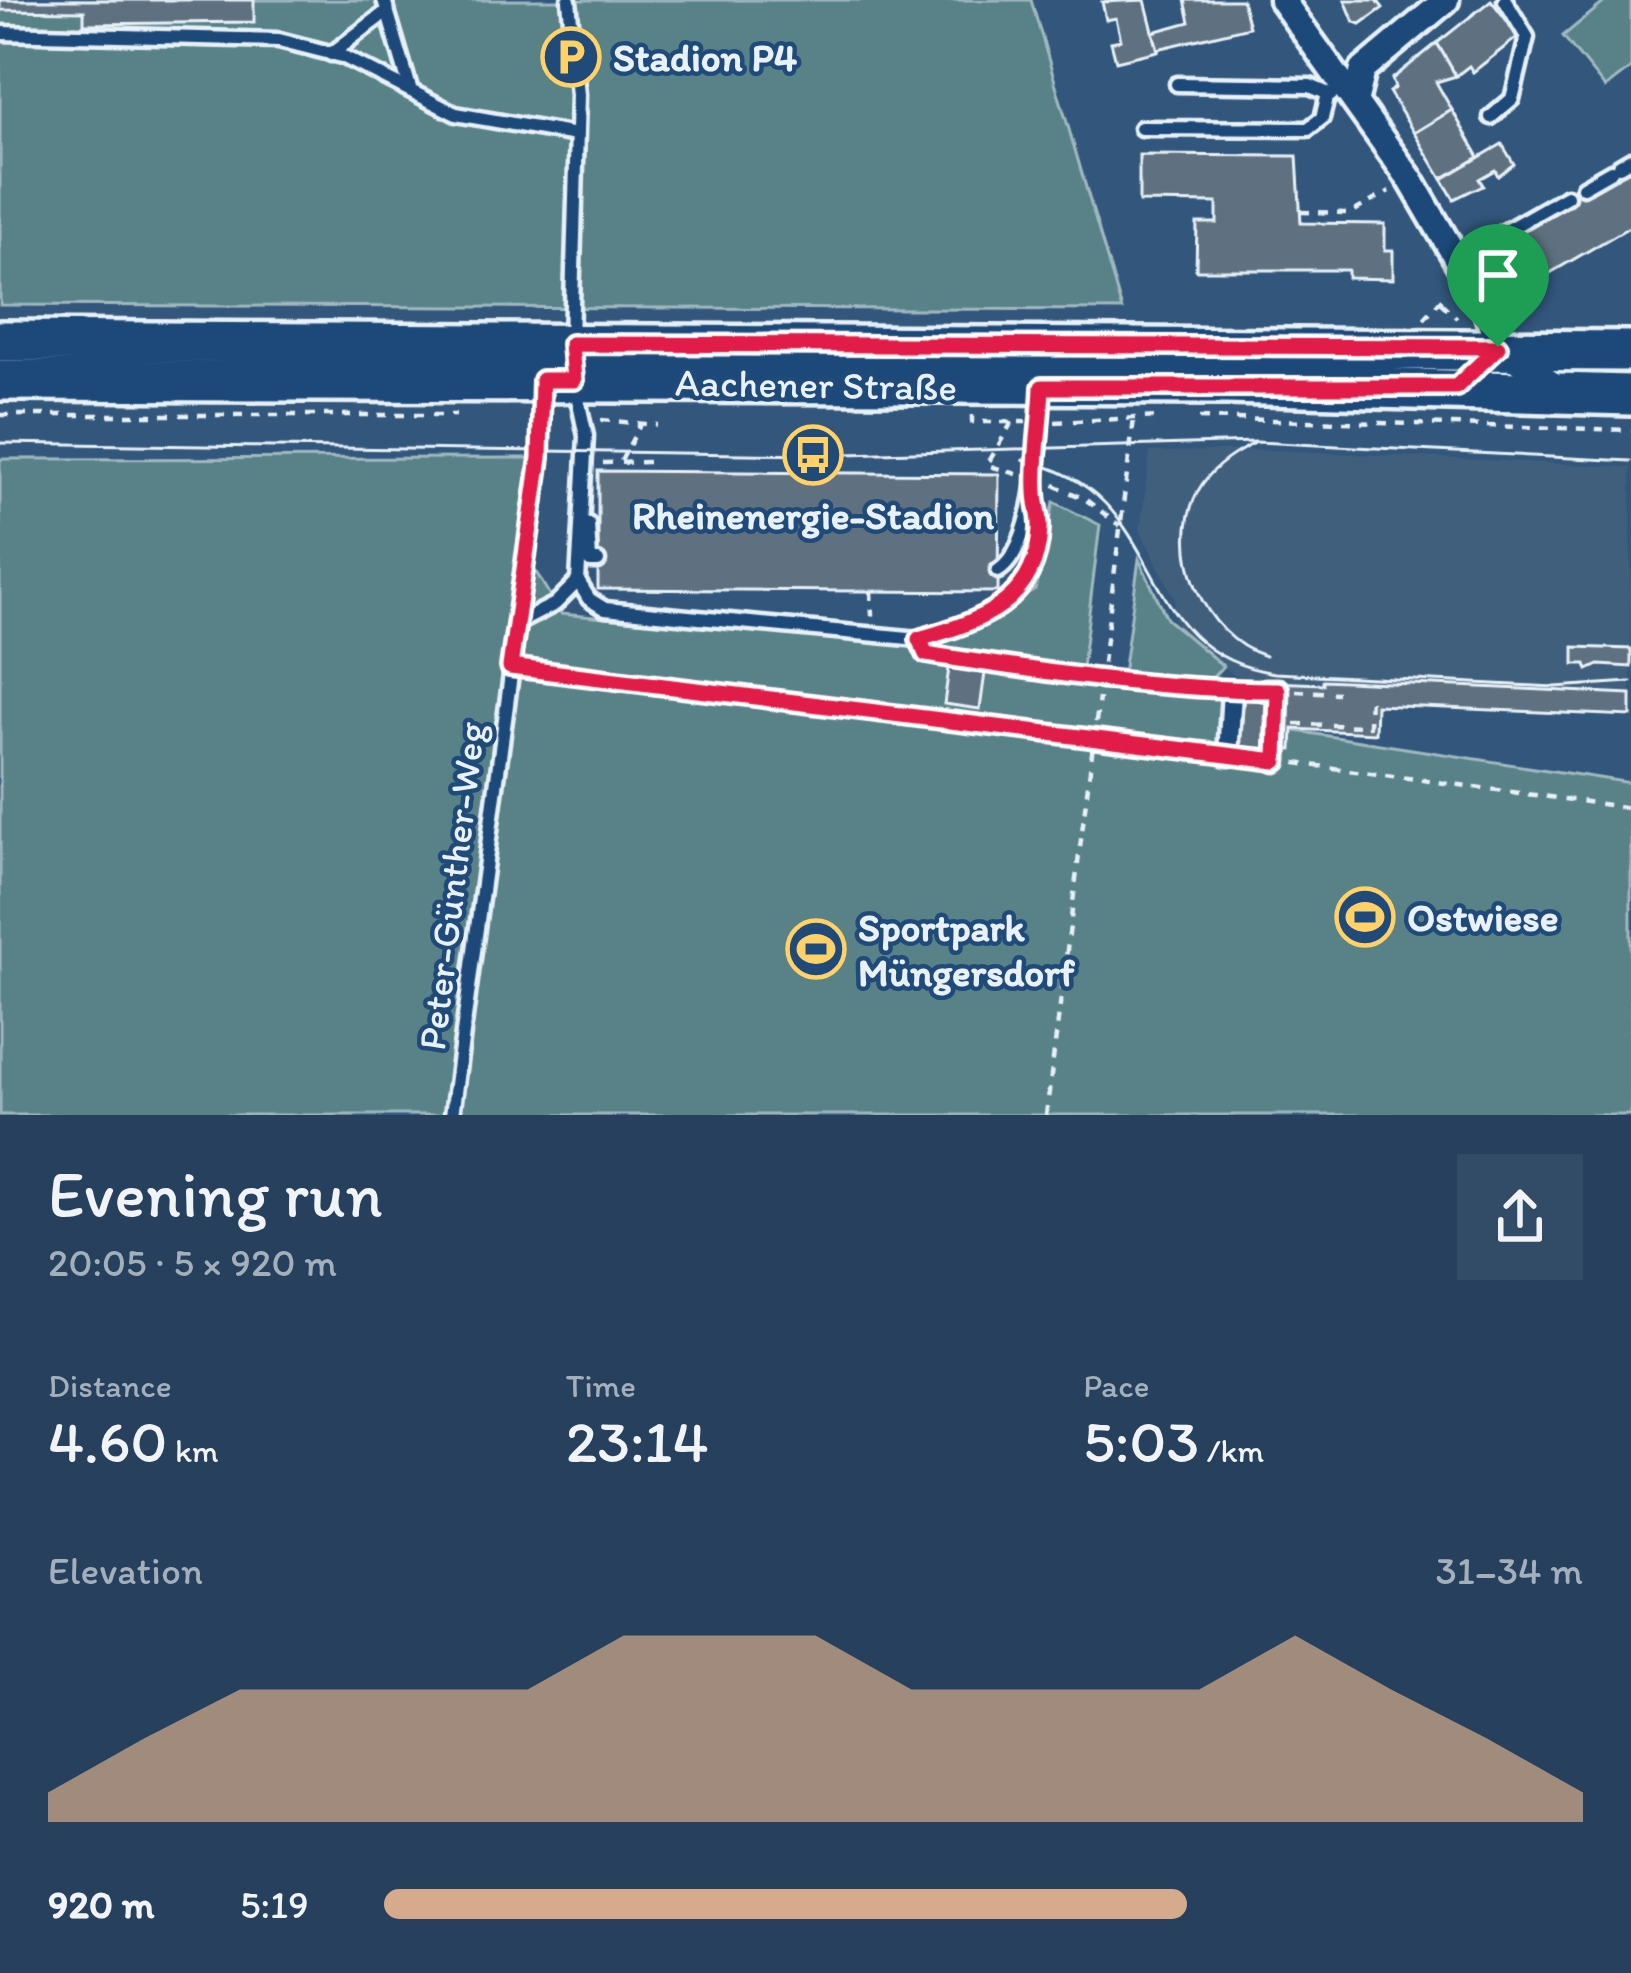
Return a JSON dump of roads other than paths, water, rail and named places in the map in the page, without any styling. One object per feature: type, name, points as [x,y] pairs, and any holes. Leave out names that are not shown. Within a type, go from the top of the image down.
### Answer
[{"type":"main road","name":"Aachener Straße","points":[[0,341],[1042,387],[1456,387],[1631,395]]},
{"type":"main road","name":"Aachener Straße","points":[[0,380],[562,368],[982,347],[1631,351]]},
{"type":"street","points":[[1282,0],[1334,80],[1356,98],[1458,258],[1487,311],[1498,347],[1563,392]]},
{"type":"street","points":[[1356,98],[1363,70],[1446,0]]},
{"type":"street","points":[[1456,387],[1498,347]]},
{"type":"street","points":[[1272,690],[1276,761]]},
{"type":"street","points":[[1228,755],[1232,692]]},
{"type":"lane","points":[[569,0],[576,135],[562,368],[585,427],[590,561],[598,562]]},
{"type":"lane","points":[[1490,117],[1512,99],[1527,37],[1504,0]]},
{"type":"lane","points":[[331,54],[385,6],[410,88]]},
{"type":"lane","points":[[0,33],[279,40],[331,54],[456,114],[576,135]]},
{"type":"lane","points":[[1177,83],[1310,86],[1356,98]]},
{"type":"lane","points":[[1142,128],[1308,129],[1322,118],[1328,94]]},
{"type":"lane","points":[[1583,187],[1620,165]]},
{"type":"lane","points":[[1458,258],[1568,196]]},
{"type":"lane","points":[[585,463],[578,581],[589,598],[605,609],[919,639],[967,622],[1023,589],[1039,540],[1035,490],[1042,387],[982,347]]},
{"type":"lane","name":"Peter-Günther-Weg","points":[[452,1115],[540,458],[562,368]]},
{"type":"lane","points":[[998,571],[1016,554],[1035,490]]},
{"type":"lane","points":[[518,622],[554,604],[578,581]]},
{"type":"lane","points":[[1101,681],[1232,692],[1272,690]]},
{"type":"tram line","points":[[0,443],[813,455],[1256,442],[1631,461]]},
{"type":"tram line","points":[[1255,443],[1222,463],[1203,483],[1189,514],[1186,539],[1189,564],[1209,611],[1243,646],[1265,656]]},
{"type":"tram line","points":[[1023,460],[1071,477],[1106,504],[1170,605],[1194,635],[1228,659],[1275,673],[1555,687],[1631,682]]},
{"type":"place","name":"Stadion P4","points":[[571,57]]},
{"type":"place","name":"Rheinenergie-Stadion","points":[[813,455]]},
{"type":"place","name":"Ostwiese","points":[[1365,917]]},
{"type":"place","name":"Sportpark Müngersdorf","points":[[816,949]]}]
